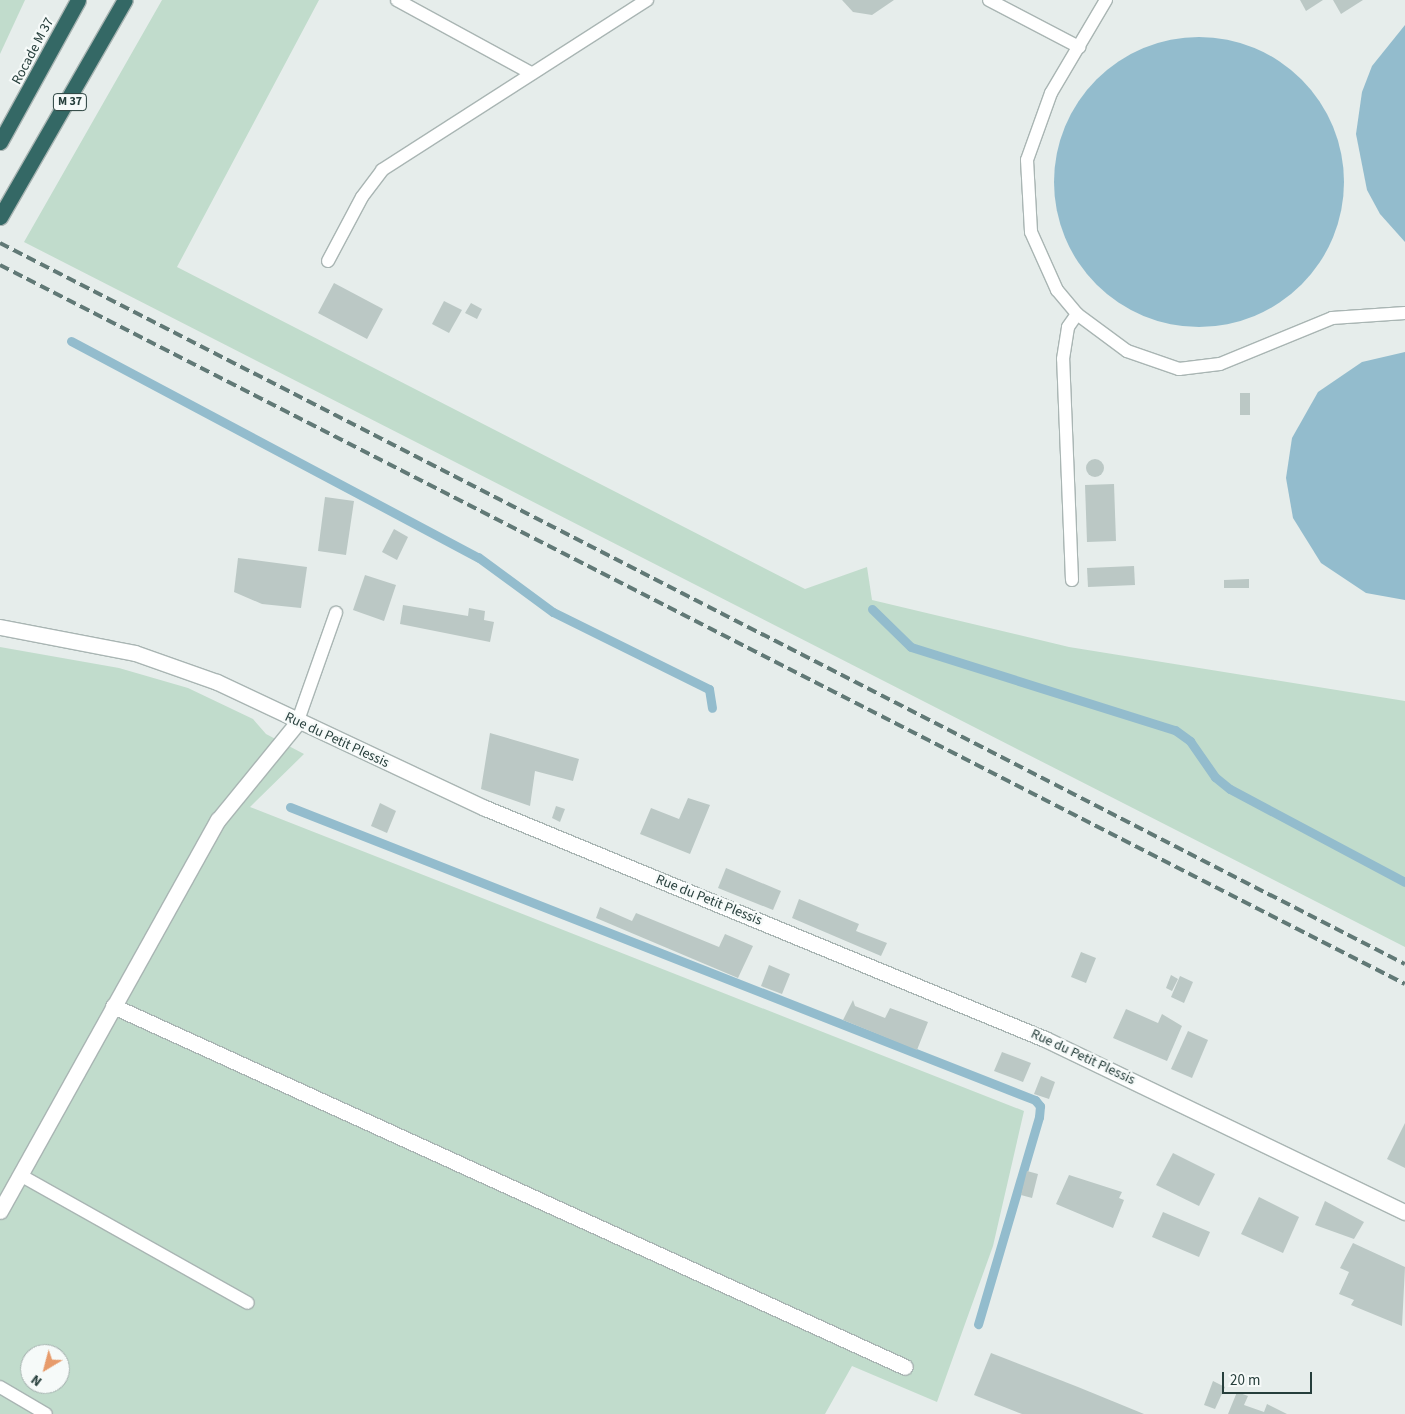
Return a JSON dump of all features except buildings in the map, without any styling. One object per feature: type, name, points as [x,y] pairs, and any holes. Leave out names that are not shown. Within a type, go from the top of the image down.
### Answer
[{"type":"highway","name":"Rocade M 37","points":[[0,142],[78,0]]},
{"type":"highway","name":"M 37","points":[[0,217],[124,0]]},
{"type":"street","name":"Rue du Petit Plessis","points":[[0,627],[135,653],[217,682],[297,723],[484,808],[1045,1039],[1405,1212]]},
{"type":"street","points":[[0,1211],[112,1006],[218,820],[297,723]]},
{"type":"street","points":[[112,1006],[905,1367]]},
{"type":"lane","points":[[397,0],[531,72]]},
{"type":"lane","points":[[328,261],[362,197],[382,170],[531,72],[647,0]]},
{"type":"lane","points":[[989,0],[1079,47]]},
{"type":"lane","points":[[1106,0],[1040,116],[1026,180],[1031,232],[1041,261],[1077,314],[1127,351],[1179,369],[1220,364],[1332,318],[1405,313]]},
{"type":"lane","points":[[1072,580],[1063,359],[1068,327],[1077,314]]},
{"type":"lane","points":[[297,723],[336,613]]},
{"type":"lane","points":[[20,1175],[248,1302]]},
{"type":"lane","points":[[0,1387],[46,1414]]},
{"type":"green space","points":[[0,0],[25,0],[0,54]]},
{"type":"green space","points":[[162,0],[319,0],[177,267],[805,589],[867,567],[872,600],[1069,647],[1405,701],[1405,947],[24,242]]},
{"type":"green space","points":[[0,647],[119,668],[188,688],[253,719],[266,734],[304,754],[250,807],[1024,1111],[993,1246],[937,1402],[852,1366],[825,1414],[0,1414]]},
{"type":"water","points":[[1405,25],[1405,242],[1380,214],[1367,190],[1356,134],[1362,92],[1372,66]]},
{"type":"water","points":[[1199,37],[1241,43],[1267,54],[1291,70],[1311,90],[1327,114],[1338,140],[1344,182],[1338,224],[1327,250],[1311,274],[1291,294],[1267,310],[1241,321],[1199,327],[1157,321],[1131,310],[1107,294],[1087,274],[1071,250],[1060,224],[1054,182],[1060,140],[1071,114],[1087,90],[1107,70],[1131,54],[1157,43]]},
{"type":"water","points":[[1405,352],[1405,600],[1366,593],[1321,563],[1293,518],[1286,478],[1292,438],[1318,392],[1362,362]]},
{"type":"waterway","points":[[71,341],[478,557],[553,612],[709,689],[712,708]]},
{"type":"waterway","points":[[872,609],[911,647],[1175,730],[1190,741],[1215,777],[1230,789],[1405,882]]},
{"type":"waterway","points":[[290,807],[1035,1100],[1040,1106],[1039,1117],[978,1324]]},
{"type":"railway","points":[[0,243],[1405,964]]},
{"type":"railway","points":[[0,265],[1405,984]]}]
